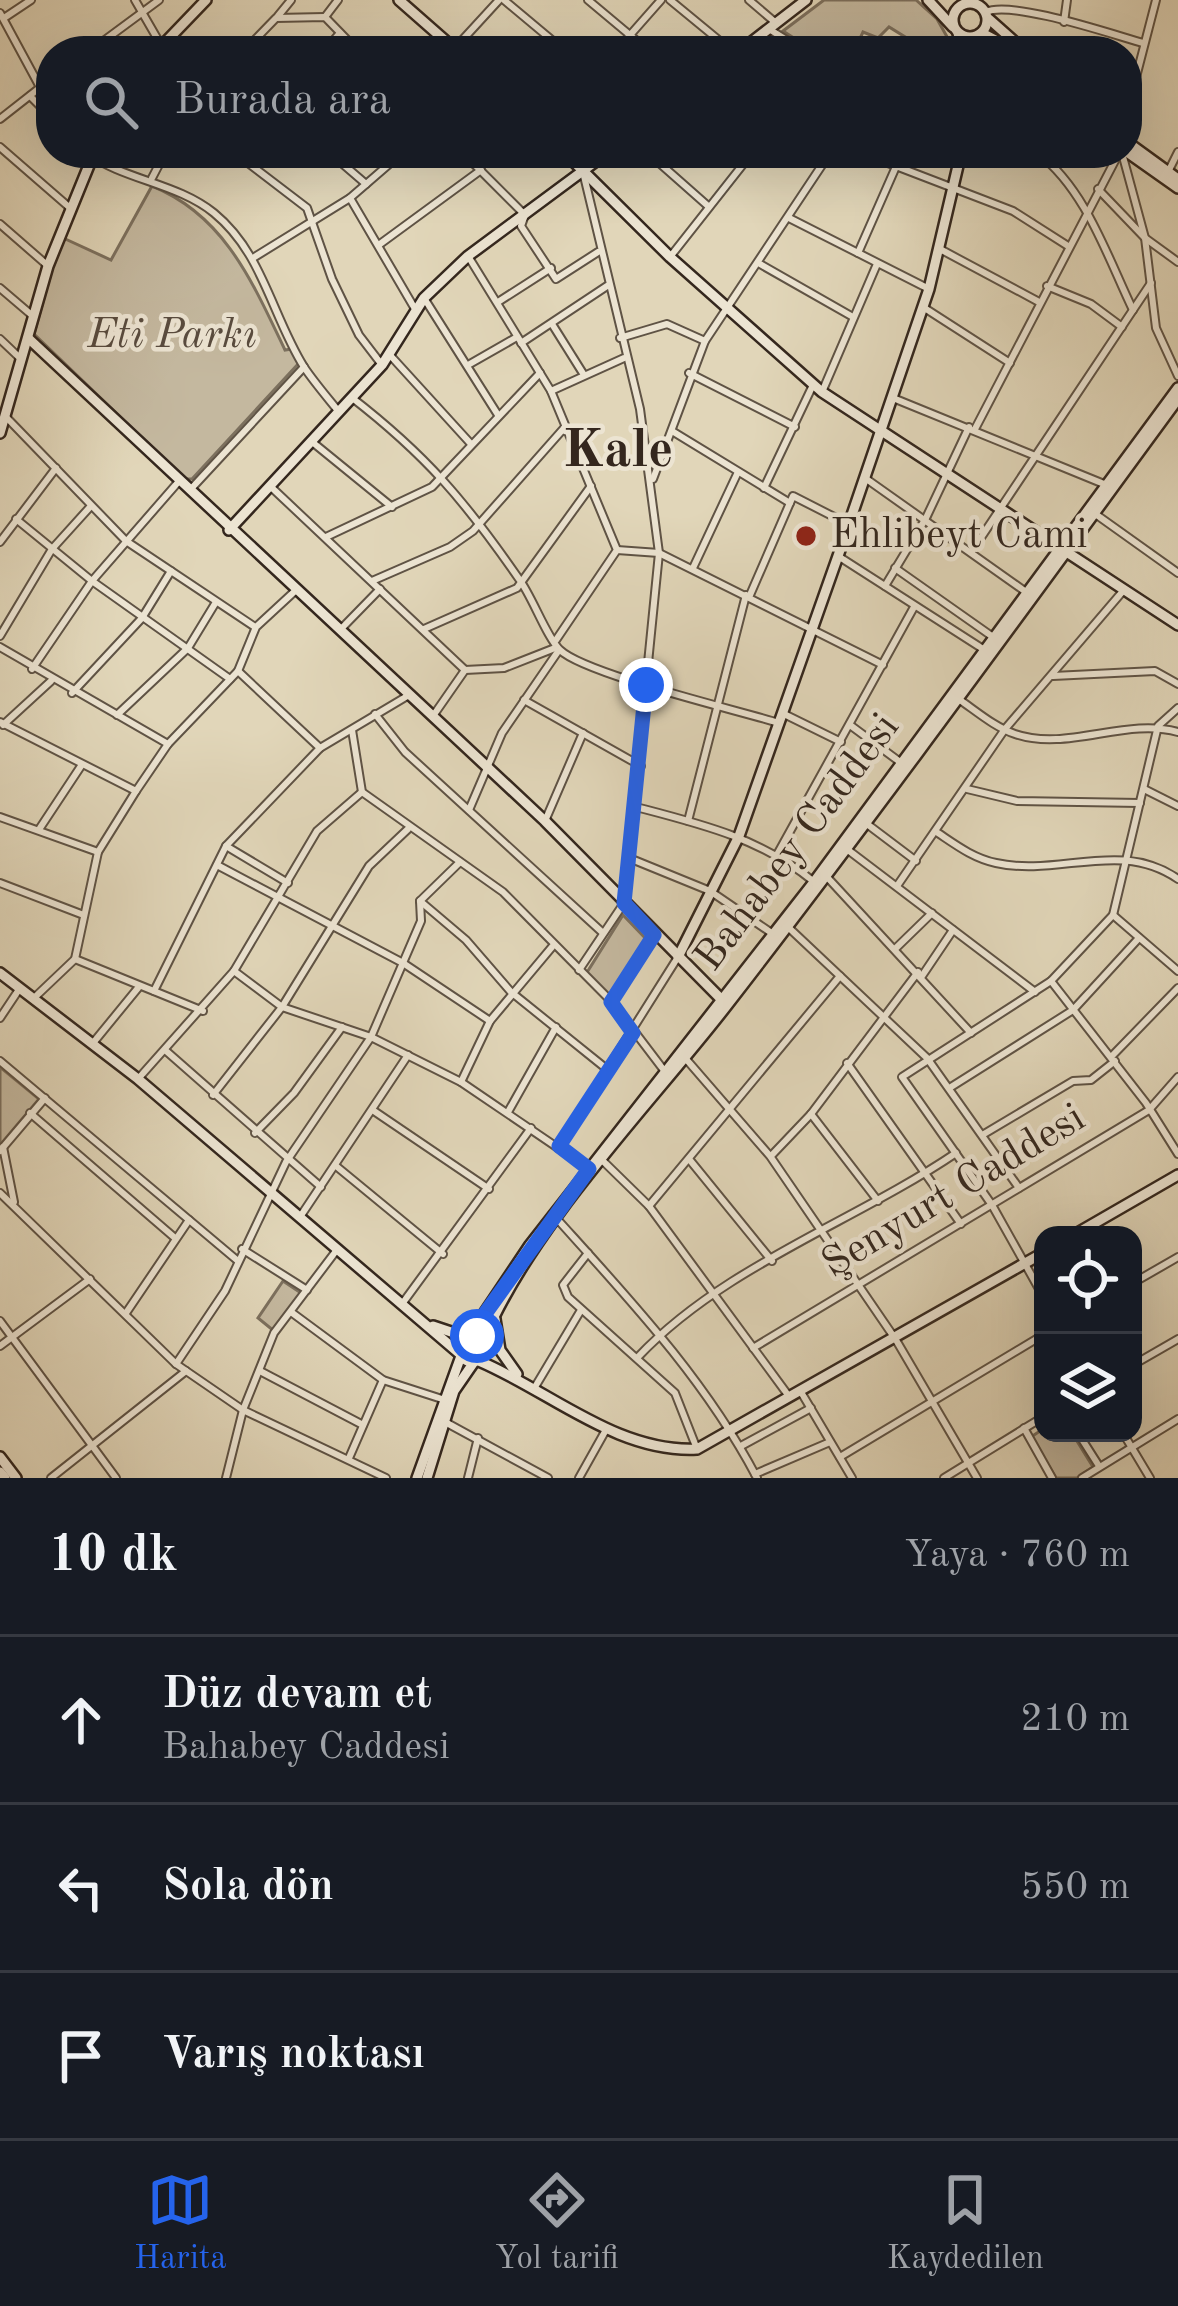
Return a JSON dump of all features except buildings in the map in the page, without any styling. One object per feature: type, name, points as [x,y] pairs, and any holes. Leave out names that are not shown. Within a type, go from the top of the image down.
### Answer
[{"type":"street","points":[[31,0],[1,17],[36,80]]},
{"type":"street","points":[[135,0],[153,36]]},
{"type":"street","points":[[111,36],[159,0]]},
{"type":"street","points":[[171,36],[206,0]]},
{"type":"street","points":[[258,36],[291,0]]},
{"type":"street","points":[[318,0],[331,10]]},
{"type":"street","points":[[325,17],[338,0]]},
{"type":"street","points":[[399,0],[439,36]]},
{"type":"street","points":[[468,36],[502,0],[547,36]]},
{"type":"street","points":[[588,0],[630,36],[665,0],[715,36]]},
{"type":"street","points":[[749,0],[785,36]]},
{"type":"street","points":[[758,36],[806,0]]},
{"type":"street","points":[[928,0],[956,30],[984,36]]},
{"type":"street","points":[[946,0],[1026,13],[1117,36]]},
{"type":"street","points":[[1026,0],[1026,13]]},
{"type":"street","points":[[1064,22],[1067,0]]},
{"type":"street","points":[[1142,47],[1156,0]]},
{"type":"street","points":[[958,36],[960,4]]},
{"type":"street","points":[[980,34],[982,9]]},
{"type":"street","points":[[982,9],[1010,36]]},
{"type":"street","points":[[276,17],[325,17],[343,36]]},
{"type":"street","points":[[337,36],[340,33]]},
{"type":"street","points":[[0,118],[36,90]]},
{"type":"street","points":[[29,96],[36,103]]},
{"type":"street","points":[[0,147],[70,207]]},
{"type":"street","points":[[1175,180],[1178,152]]},
{"type":"street","points":[[1142,154],[1175,180]]},
{"type":"street","points":[[1142,163],[1175,180]]},
{"type":"street","points":[[0,433],[48,266],[85,168]]},
{"type":"street","points":[[127,168],[212,211],[253,258],[304,367],[339,412]]},
{"type":"street","points":[[152,178],[158,168]]},
{"type":"street","points":[[255,168],[308,208],[332,279],[359,335],[382,365]]},
{"type":"street","points":[[347,168],[366,184]]},
{"type":"street","points":[[253,258],[314,224],[384,168]]},
{"type":"street","points":[[580,168],[670,257],[817,388],[1178,625]]},
{"type":"street","points":[[229,530],[382,365],[424,298],[468,256],[589,168]]},
{"type":"street","points":[[665,168],[708,206]]},
{"type":"street","points":[[670,257],[737,168]]},
{"type":"street","points":[[652,480],[705,341],[821,168]]},
{"type":"street","points":[[857,253],[895,168]]},
{"type":"street","points":[[901,168],[1013,211],[1068,246]]},
{"type":"street","points":[[559,1146],[678,957],[739,836],[929,289],[958,168]]},
{"type":"street","points":[[1057,168],[1086,212],[1133,310]]},
{"type":"street","points":[[884,586],[926,518],[1113,168]]},
{"type":"street","points":[[1127,168],[1144,238],[1156,328],[1178,376]]},
{"type":"street","points":[[380,244],[481,170],[525,215]]},
{"type":"street","points":[[578,970],[624,903],[659,554],[652,480],[589,214],[584,172]]},
{"type":"street","points":[[1098,189],[1144,238],[1178,262]]},
{"type":"street","points":[[350,198],[416,310]]},
{"type":"street","points":[[589,214],[600,204],[616,203]]},
{"type":"street","points":[[525,215],[521,226],[556,279],[598,252]]},
{"type":"street","points":[[789,218],[929,289]]},
{"type":"street","points":[[1,226],[48,266]]},
{"type":"street","points":[[938,248],[1039,302]]},
{"type":"street","points":[[468,256],[550,391],[617,550]]},
{"type":"street","points":[[760,264],[853,317]]},
{"type":"street","points":[[764,488],[877,264]]},
{"type":"street","points":[[497,303],[550,268]]},
{"type":"street","points":[[972,551],[1151,283]]},
{"type":"street","points":[[466,365],[552,324],[607,286]]},
{"type":"street","points":[[1047,286],[1091,304],[1122,327]]},
{"type":"street","points":[[0,288],[34,316]]},
{"type":"street","points":[[424,298],[498,415]]},
{"type":"street","points":[[922,306],[1010,363]]},
{"type":"street","points":[[552,324],[584,376]]},
{"type":"street","points":[[620,338],[667,324],[705,341]]},
{"type":"street","points":[[28,338],[544,821],[722,1000]]},
{"type":"street","points":[[0,339],[22,360]]},
{"type":"street","points":[[389,354],[471,444]]},
{"type":"street","points":[[550,391],[624,358]]},
{"type":"street","points":[[190,490],[304,367]]},
{"type":"street","points":[[326,537],[393,508],[443,476],[540,373]]},
{"type":"street","points":[[689,374],[795,427]]},
{"type":"street","name":"Bahabey Caddesi","points":[[427,1478],[454,1391],[476,1361],[497,1307],[558,1220],[848,850],[1104,484],[1178,388]]},
{"type":"street","points":[[351,397],[420,450],[443,476],[522,582],[557,646],[646,685],[780,718],[841,742]]},
{"type":"street","points":[[892,398],[1104,484]]},
{"type":"street","name":"Bahabey Caddesi","points":[[417,1478],[467,1336],[589,1169],[814,882],[1026,592],[1094,513],[1177,402]]},
{"type":"street","points":[[8,418],[126,541],[256,627]]},
{"type":"street","points":[[372,581],[450,547],[479,524],[565,427]]},
{"type":"street","points":[[672,431],[790,502]]},
{"type":"street","points":[[311,441],[393,508]]},
{"type":"street","points":[[0,542],[56,468]]},
{"type":"street","points":[[692,568],[738,472]]},
{"type":"street","points":[[865,478],[1026,592]]},
{"type":"street","points":[[32,669],[92,581],[180,480]]},
{"type":"street","points":[[271,486],[465,670],[504,668],[557,646]]},
{"type":"street","points":[[424,629],[501,599],[522,582],[591,486]]},
{"type":"street","points":[[688,821],[748,596],[793,496],[848,524]]},
{"type":"street","points":[[0,636],[52,549],[90,507]]},
{"type":"street","points":[[1094,513],[1178,573]]},
{"type":"street","points":[[16,519],[92,581],[230,679]]},
{"type":"street","points":[[617,550],[659,554],[692,568],[883,665]]},
{"type":"street","points":[[469,810],[524,700],[617,550]]},
{"type":"street","points":[[838,556],[983,649]]},
{"type":"street","points":[[896,568],[993,637]]},
{"type":"street","points":[[72,693],[142,618],[171,571]]},
{"type":"street","points":[[339,631],[380,589]]},
{"type":"street","points":[[34,998],[75,959],[98,853],[136,791],[168,744],[238,670],[256,627],[295,591]]},
{"type":"street","points":[[897,886],[938,833],[1005,729],[1123,592]]},
{"type":"street","points":[[118,715],[188,649],[216,602]]},
{"type":"street","points":[[778,853],[914,607]]},
{"type":"street","points":[[0,647],[51,681],[168,744]]},
{"type":"street","points":[[238,670],[320,748]]},
{"type":"street","points":[[433,717],[465,670]]},
{"type":"street","points":[[1050,676],[1155,671],[1178,684]]},
{"type":"street","points":[[51,681],[2,724],[136,791]]},
{"type":"street","points":[[154,991],[226,846],[320,748],[409,695]]},
{"type":"street","points":[[957,698],[1005,729],[1035,738],[1158,726],[1178,732]]},
{"type":"street","points":[[524,700],[641,766]]},
{"type":"street","points":[[1034,1281],[992,1204],[902,1077],[1051,981],[1113,915],[1158,726],[1178,708]]},
{"type":"street","points":[[375,714],[405,752],[603,933]]},
{"type":"street","points":[[850,725],[900,762]]},
{"type":"street","points":[[352,730],[362,793],[408,830],[503,892],[611,1002],[666,1072]]},
{"type":"street","points":[[544,821],[583,733]]},
{"type":"street","points":[[40,829],[81,766]]},
{"type":"street","points":[[967,789],[1017,801],[1141,803]]},
{"type":"street","points":[[1144,789],[1178,806]]},
{"type":"street","points":[[138,1079],[234,971],[317,831],[362,793]]},
{"type":"street","points":[[636,807],[739,836],[778,853],[814,882]]},
{"type":"street","points":[[0,817],[98,853]]},
{"type":"street","points":[[867,824],[916,861]]},
{"type":"street","points":[[213,1095],[282,1006],[369,866],[408,830]]},
{"type":"street","points":[[938,833],[972,856],[1000,865],[1128,858],[1157,865],[1178,879]]},
{"type":"street","points":[[226,846],[288,883]]},
{"type":"street","points":[[848,850],[1035,992]]},
{"type":"street","points":[[629,858],[710,891],[773,934]]},
{"type":"street","points":[[419,901],[460,862]]},
{"type":"street","points":[[217,866],[403,963],[490,1021]]},
{"type":"street","points":[[827,877],[971,1033]]},
{"type":"street","points":[[0,884],[82,915]]},
{"type":"street","points":[[176,1364],[205,1325],[268,1192],[371,1037],[421,921],[419,901]]},
{"type":"street","points":[[419,901],[466,940],[511,992],[608,1070]]},
{"type":"street","points":[[896,948],[932,913]]},
{"type":"street","points":[[1113,915],[1178,971]]},
{"type":"street","points":[[788,927],[927,1058],[1020,1188]]},
{"type":"street","points":[[770,1156],[811,1114],[953,930]]},
{"type":"street","points":[[611,1002],[654,935]]},
{"type":"street","points":[[951,1087],[1073,1010],[1139,938]]},
{"type":"street","points":[[461,1082],[490,1021],[552,946]]},
{"type":"street","points":[[75,959],[203,1011]]},
{"type":"street","points":[[234,971],[282,1006],[371,1037],[461,1082],[589,1169]]},
{"type":"street","points":[[0,973],[138,1079],[460,1355],[518,1377],[607,1428],[667,1450],[697,1449],[734,1432],[1034,1258]]},
{"type":"street","points":[[649,1206],[840,976]]},
{"type":"street","points":[[1051,981],[1114,1059],[1178,1154]]},
{"type":"street","points":[[0,1018],[20,988]]},
{"type":"street","points":[[93,1043],[138,988]]},
{"type":"street","points":[[984,1134],[1073,1081],[1091,1080],[1178,988]]},
{"type":"street","points":[[255,1133],[294,1093],[342,1027]]},
{"type":"street","points":[[508,1112],[556,1028]]},
{"type":"street","points":[[165,1050],[286,1162],[321,1187]]},
{"type":"street","points":[[298,1218],[408,1055]]},
{"type":"street","points":[[686,1060],[770,1156],[896,1340],[977,1478]]},
{"type":"street","points":[[0,1061],[238,1262]]},
{"type":"street","points":[[848,1064],[961,1224]]},
{"type":"street","name":"Şenyurt Caddesi","points":[[753,1348],[1149,1110],[1178,1077]]},
{"type":"street","points":[[15,1207],[2,1149],[45,1098]]},
{"type":"street","points":[[374,1111],[489,1189]]},
{"type":"street","points":[[30,1113],[175,1238]]},
{"type":"street","points":[[811,1114],[879,1202]]},
{"type":"street","points":[[402,1304],[531,1128]]},
{"type":"street","points":[[638,1357],[660,1334],[716,1294],[956,1153]]},
{"type":"street","points":[[689,1160],[772,1261]]},
{"type":"street","points":[[604,1162],[649,1206],[790,1398]]},
{"type":"street","points":[[336,1166],[443,1253]]},
{"type":"street","points":[[1090,1226],[1178,1175]]},
{"type":"street","points":[[0,1192],[176,1364],[243,1411],[386,1478]]},
{"type":"street","points":[[126,1313],[189,1220]]},
{"type":"street","points":[[558,1220],[660,1334],[734,1432],[756,1476],[830,1442]]},
{"type":"street","points":[[242,1250],[307,1290]]},
{"type":"street","points":[[226,1478],[243,1411],[274,1334],[336,1251]]},
{"type":"street","points":[[588,1253],[563,1285],[581,1310],[675,1393],[697,1449]]},
{"type":"street","points":[[1142,1278],[1178,1257]]},
{"type":"street","points":[[0,1346],[90,1279]]},
{"type":"street","points":[[497,1307],[497,1340],[518,1377]]},
{"type":"street","points":[[535,1387],[581,1310]]},
{"type":"street","points":[[291,1312],[383,1380],[442,1399]]},
{"type":"street","points":[[0,1321],[116,1478]]},
{"type":"street","points":[[423,1322],[484,1344],[518,1377]]},
{"type":"street","points":[[1142,1359],[1178,1339]]},
{"type":"street","points":[[841,1456],[1034,1340]]},
{"type":"street","points":[[51,1478],[186,1371]]},
{"type":"street","points":[[260,1371],[362,1425]]},
{"type":"street","points":[[350,1458],[383,1380]]},
{"type":"street","points":[[801,1392],[851,1478]]},
{"type":"street","points":[[742,1446],[811,1408]]},
{"type":"street","points":[[1082,1478],[1178,1419]]},
{"type":"street","points":[[445,1422],[548,1478]]},
{"type":"street","points":[[944,1478],[1034,1422]]},
{"type":"street","points":[[579,1478],[607,1428]]},
{"type":"street","points":[[1024,1428],[1052,1478]]},
{"type":"street","points":[[468,1478],[478,1438]]},
{"type":"street","points":[[1084,1442],[1100,1467]]},
{"type":"street","points":[[1128,1442],[1150,1478]]},
{"type":"street","points":[[0,1457],[16,1478]]},
{"type":"green space","points":[[824,0],[916,0],[937,19],[947,36],[904,36],[889,27],[880,36],[863,32],[861,36],[791,36],[783,31]]},
{"type":"green space","name":"Eti Parkı","points":[[152,186],[199,214],[217,232],[247,275],[285,350],[292,349],[299,363],[192,479],[185,479],[34,334],[61,237],[111,260]]},
{"type":"green space","points":[[623,915],[647,940],[611,998],[586,974]]},
{"type":"green space","points":[[0,1067],[39,1099],[0,1145]]},
{"type":"green space","points":[[283,1281],[301,1293],[274,1331],[258,1318]]},
{"type":"green space","points":[[1034,1442],[1078,1442],[1093,1467],[1077,1478],[1056,1478]]},
{"type":"place","name":"Ehlibeyt Cami","points":[[806,536]]},
{"type":"district","name":"Kale","points":[[618,452]]},
{"type":"route","points":[[477,1336],[469,1336],[589,1169],[559,1146],[633,1033],[611,1002],[654,935],[624,903],[646,685]]}]
